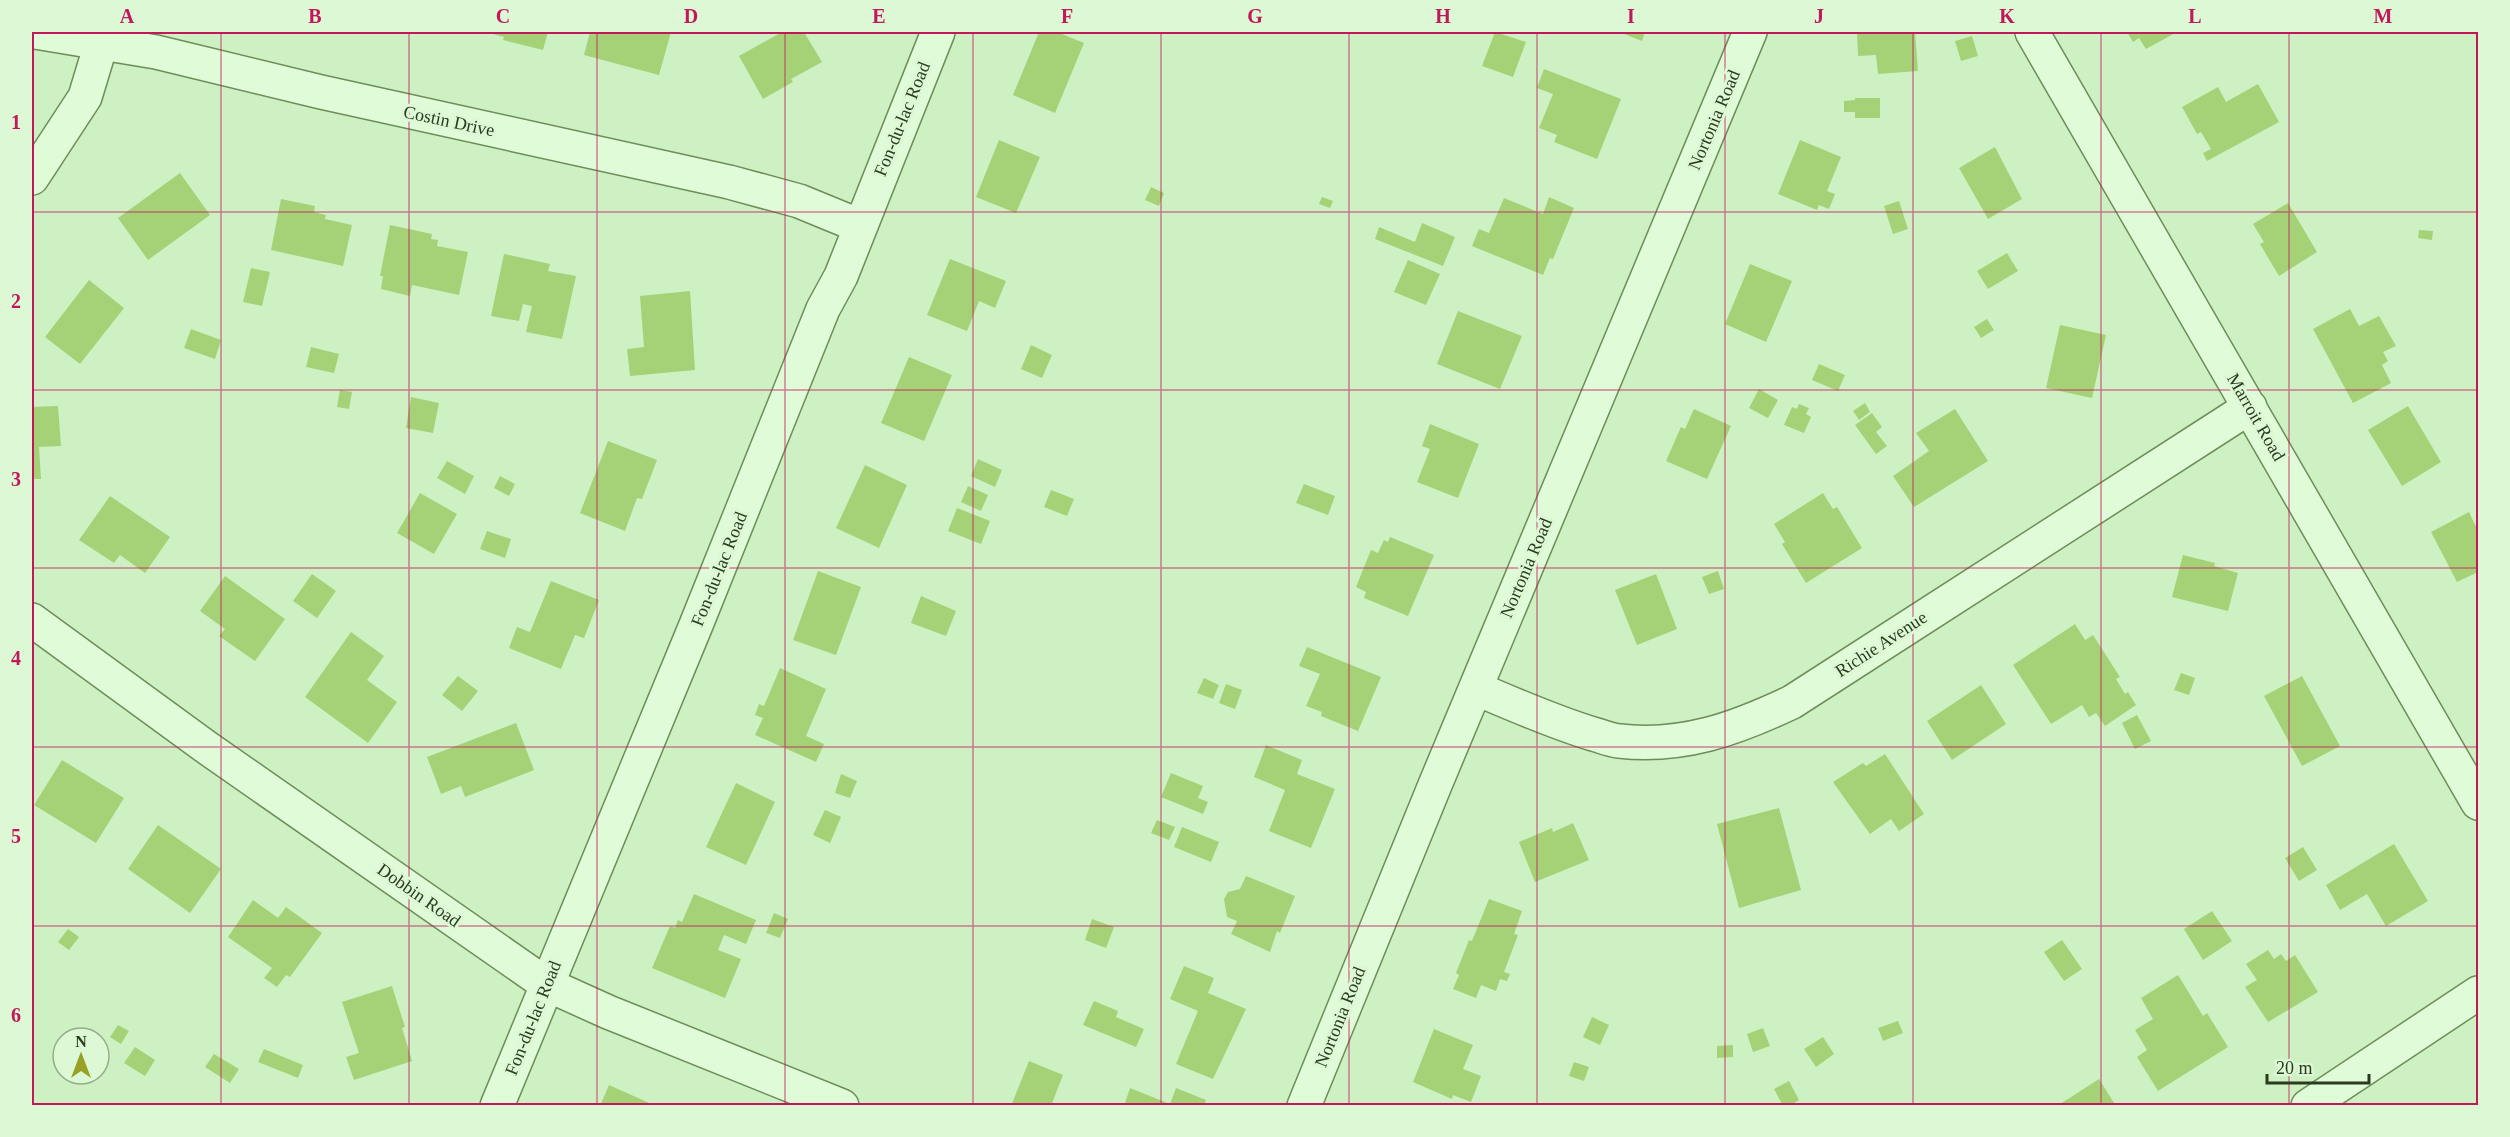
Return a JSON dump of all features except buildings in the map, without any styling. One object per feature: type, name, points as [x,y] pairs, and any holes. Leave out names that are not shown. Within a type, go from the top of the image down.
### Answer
[{"type":"street","name":"Costin Drive","points":[[35,32],[156,52],[321,92],[729,183],[799,201],[860,226]]},
{"type":"street","name":"Fon-du-lac Road","points":[[497,1106],[696,625],[823,309],[841,276],[938,32]]},
{"type":"street","name":"Nortonia Road","points":[[1304,1106],[1750,32]]},
{"type":"street","name":"Marroit Road","points":[[2032,32],[2478,803]]},
{"type":"street","points":[[32,178],[85,97],[101,44]]},
{"type":"street","name":"Richie Avenue","points":[[1476,689],[1564,726],[1618,741],[1671,741],[1710,735],[1748,723],[1792,702],[2250,406]]},
{"type":"street","name":"Dobbin Road","points":[[32,620],[206,747],[546,984],[842,1106]]},
{"type":"street","points":[[2308,1106],[2478,993]]}]
